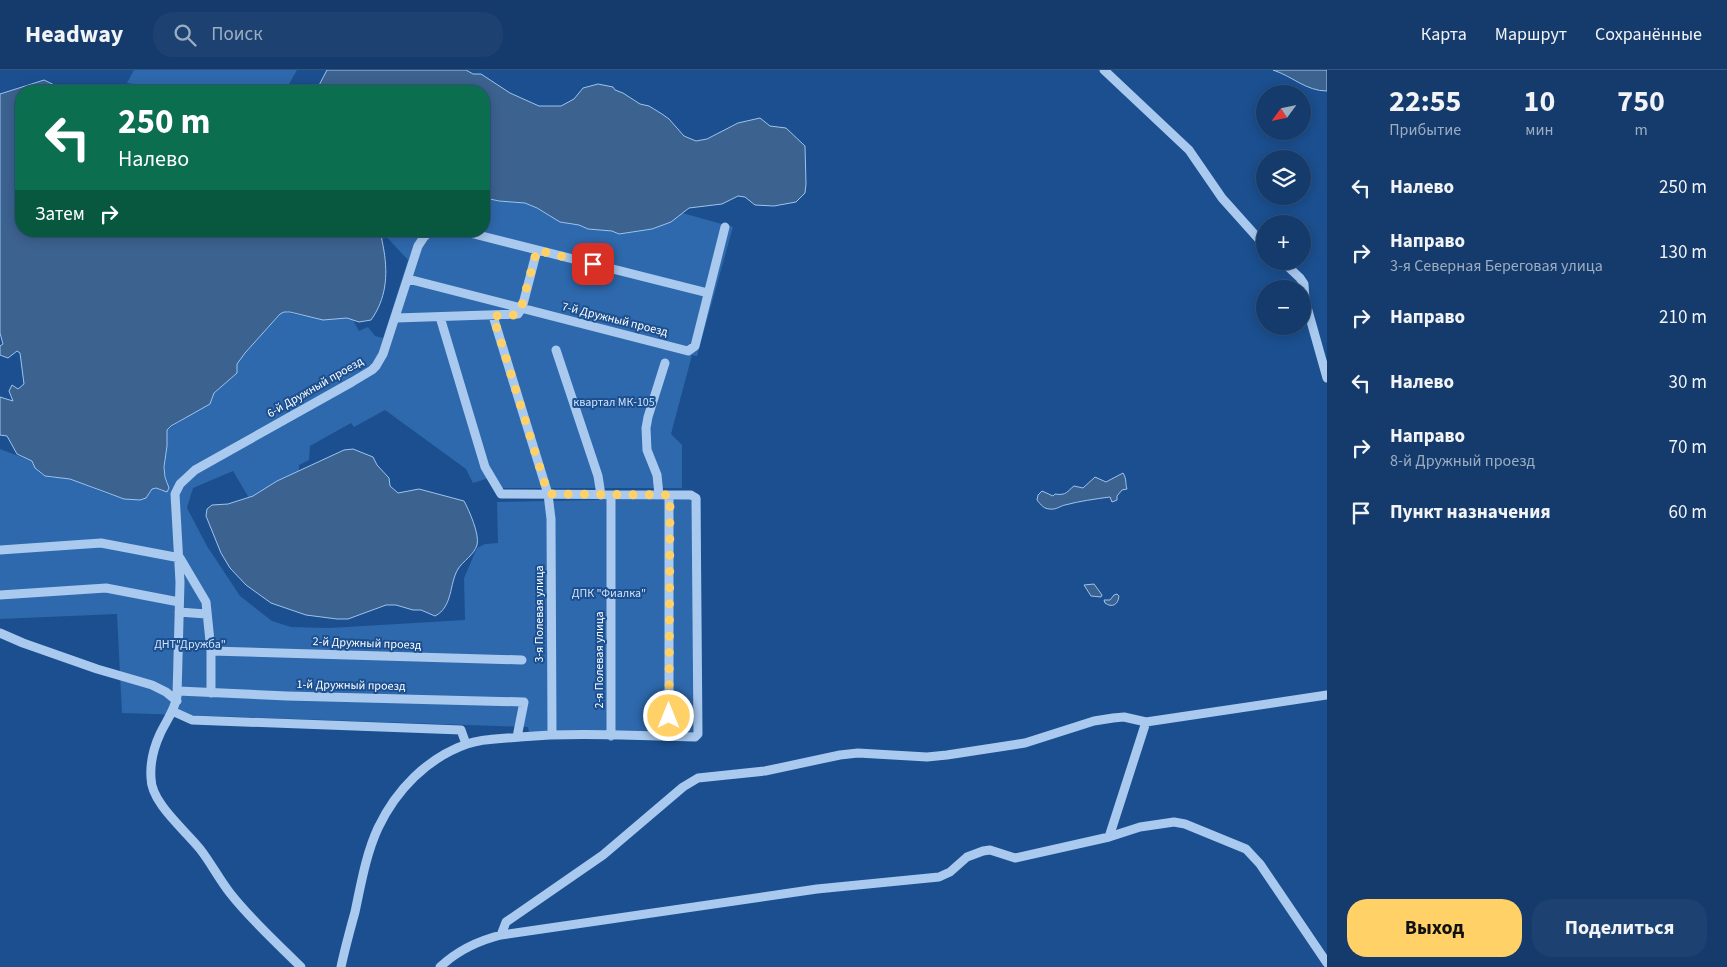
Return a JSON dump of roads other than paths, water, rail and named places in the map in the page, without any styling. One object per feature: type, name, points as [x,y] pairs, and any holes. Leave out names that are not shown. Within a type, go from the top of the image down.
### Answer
[{"type":"street","points":[[1104,70],[1189,150],[1222,198],[1256,237]]},
{"type":"street","name":"7-й Дружный проезд","points":[[408,279],[688,351],[695,346],[725,227]]},
{"type":"street","name":"6-й Дружный проезд","points":[[180,558],[175,494],[180,484],[195,470],[372,370],[383,356],[418,246],[425,237]]},
{"type":"street","points":[[486,237],[708,293]]},
{"type":"street","points":[[396,318],[518,314],[522,308],[537,250]]},
{"type":"street","points":[[1292,270],[1304,284],[1305,300],[1327,378]]},
{"type":"street","name":"3-я Полевая улица","points":[[493,316],[548,494],[551,519],[552,735]]},
{"type":"street","points":[[341,967],[374,838],[400,793],[415,776],[444,754],[466,744],[488,739],[552,735],[694,737],[698,734],[697,502],[695,496],[501,494],[485,466],[440,317]]},
{"type":"street","points":[[556,350],[598,476],[601,495]]},
{"type":"street","points":[[659,495],[657,475],[646,450],[646,428],[666,363]]},
{"type":"street","name":"2-я Полевая улица","points":[[611,495],[611,736]]},
{"type":"street","points":[[669,736],[670,495]]},
{"type":"street","points":[[0,550],[101,543],[180,558],[204,598],[211,651],[211,693]]},
{"type":"street","points":[[180,558],[178,691],[172,712],[159,736],[155,749],[151,784],[154,793],[166,810],[199,849],[240,905],[301,967]]},
{"type":"street","points":[[0,595],[106,588],[206,614]]},
{"type":"street","points":[[0,632],[24,643],[97,669],[152,685],[176,701]]},
{"type":"street","name":"2-й Дружный проезд","points":[[211,651],[522,660]]},
{"type":"street","name":"1-й Дружный проезд","points":[[178,691],[524,702],[517,737]]},
{"type":"street","points":[[501,935],[506,922],[603,855],[683,787],[698,778],[765,771],[858,753],[927,757],[947,756],[1025,743],[1094,721],[1124,717],[1146,722],[1327,696]]},
{"type":"street","points":[[172,712],[192,720],[461,730],[466,744]]},
{"type":"street","points":[[1109,837],[1146,722]]},
{"type":"street","points":[[440,967],[465,948],[485,939],[501,935],[817,889],[938,877],[950,872],[967,858],[984,851],[990,850],[1015,858],[1109,837],[1140,827],[1174,822],[1185,824],[1246,850],[1260,864],[1327,963]]},
{"type":"park label","name":"квартал МК-105","points":[[614,402]]},
{"type":"park label","name":"ДПК \"Фиалка\"","points":[[609,593]]},
{"type":"park label","name":"ДНТ\"Дружба\"","points":[[190,644]]}]
